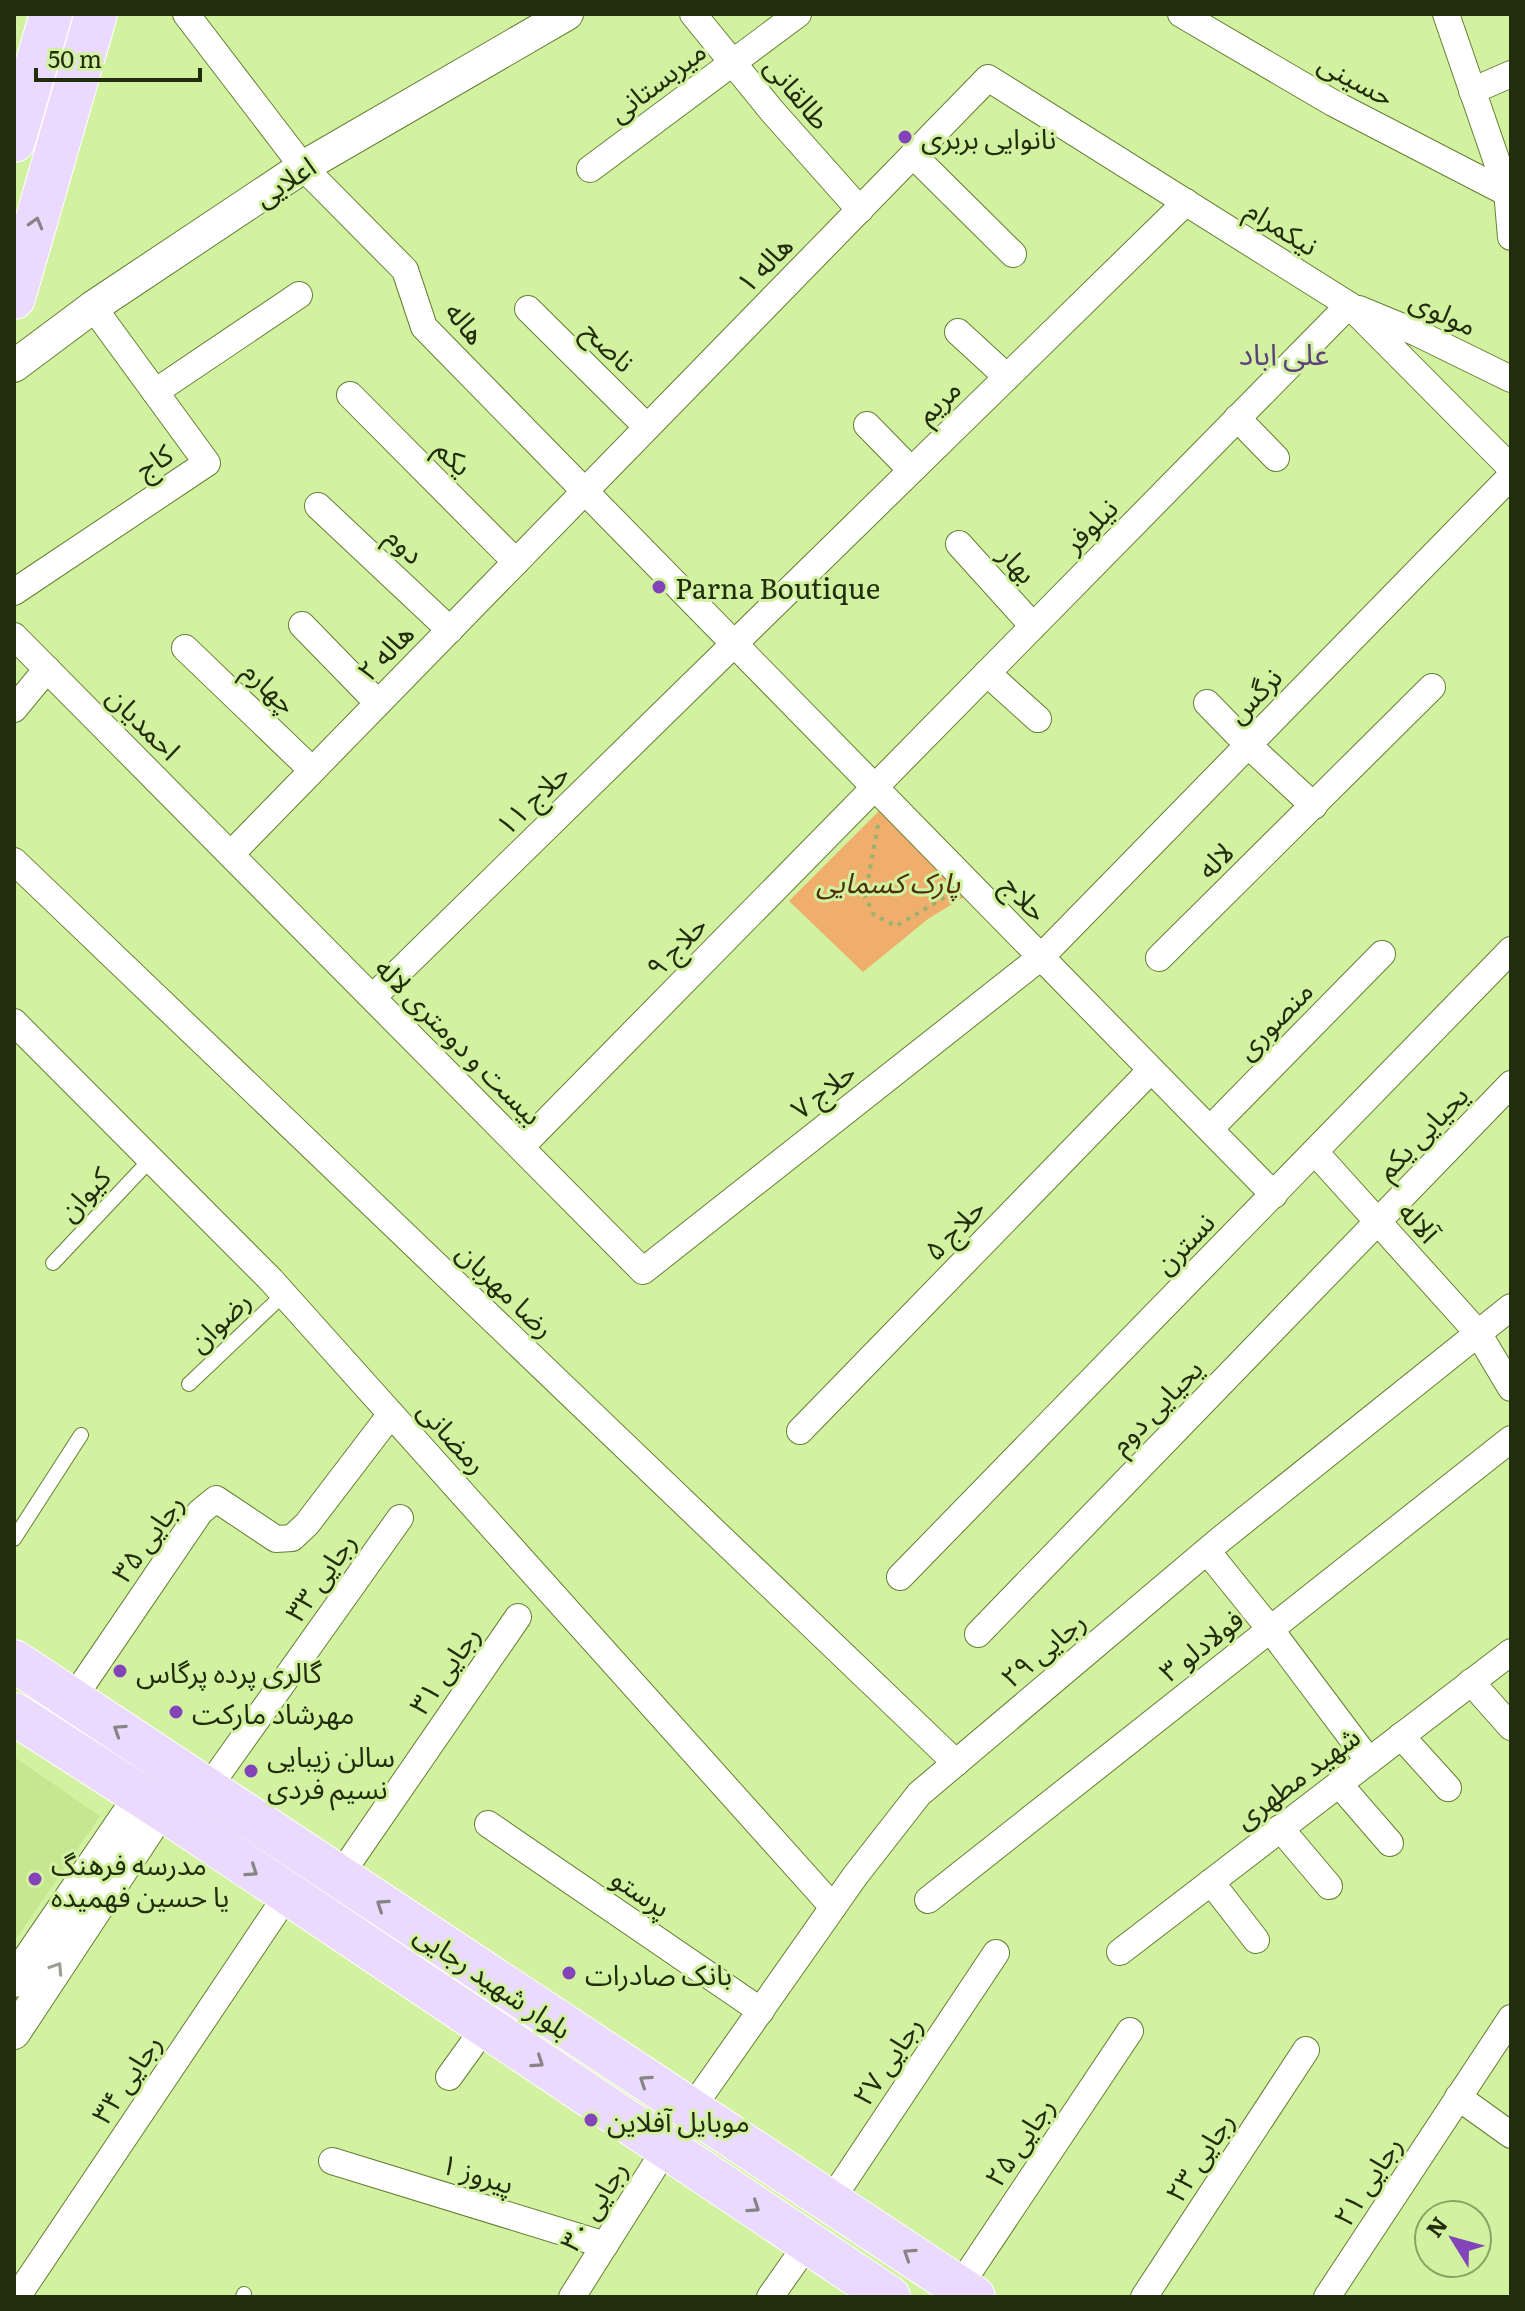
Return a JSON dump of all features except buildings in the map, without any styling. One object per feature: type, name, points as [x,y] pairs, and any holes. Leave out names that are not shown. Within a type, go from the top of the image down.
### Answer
[{"type":"main road","points":[[14,298],[96,14]]},
{"type":"main road","points":[[14,141],[35,42]]},
{"type":"main road","name":"بلوار شهید رجایی","points":[[14,1661],[967,2292]]},
{"type":"main road","name":"بلوار شهید رجایی","points":[[14,1714],[889,2297]]},
{"type":"street","name":"هاله","points":[[186,14],[303,167],[405,270],[424,327],[733,644]]},
{"type":"street","name":"اعلایی","points":[[14,366],[93,307],[303,167],[567,14]]},
{"type":"street","name":"طالقانی","points":[[693,14],[772,111],[860,210]]},
{"type":"street","name":"میربستانی","points":[[590,169],[798,14]]},
{"type":"street","name":"حسینی","points":[[1181,14],[1333,103],[1509,193]]},
{"type":"street","points":[[1446,14],[1509,193],[1511,237]]},
{"type":"street","points":[[1472,91],[1511,74]]},
{"type":"street","name":"هاله ۱","points":[[584,492],[988,78]]},
{"type":"street","name":"نیکمرام","points":[[988,78],[1349,305],[1511,468]]},
{"type":"street","points":[[913,155],[1013,254]]},
{"type":"street","name":"مریم","points":[[733,644],[1186,202]]},
{"type":"street","points":[[155,392],[299,295]]},
{"type":"street","name":"مولوی","points":[[1349,305],[1417,333],[1511,379]]},
{"type":"street","name":"نیلوفر","points":[[878,792],[987,673],[1349,305]]},
{"type":"street","name":"کاج","points":[[14,592],[207,463],[93,307]]},
{"type":"street","name":"ناصح","points":[[528,309],[647,427]]},
{"type":"street","points":[[958,332],[1007,377]]},
{"type":"street","name":"یکم","points":[[350,395],[516,562]]},
{"type":"street","points":[[1237,418],[1276,458]]},
{"type":"street","points":[[867,425],[911,470]]},
{"type":"street","name":"نرگس","points":[[1041,957],[1511,476]]},
{"type":"street","name":"هاله ۲","points":[[231,854],[584,492]]},
{"type":"street","name":"دوم","points":[[318,506],[450,630]]},
{"type":"street","name":"بهار","points":[[959,544],[1033,626]]},
{"type":"street","points":[[302,625],[378,703]]},
{"type":"street","name":"احمدیان","points":[[14,636],[231,854]]},
{"type":"street","name":"حلاج","points":[[733,644],[1274,1195]]},
{"type":"street","name":"حلاج ۱۱","points":[[373,997],[733,644]]},
{"type":"street","name":"چهارم","points":[[185,648],[312,770]]},
{"type":"street","points":[[14,709],[47,669]]},
{"type":"street","points":[[987,673],[1038,719]]},
{"type":"street","name":"لاله","points":[[1159,958],[1432,687]]},
{"type":"street","points":[[1207,703],[1314,806]]},
{"type":"street","name":"حلاج ۹","points":[[521,1147],[878,792]]},
{"type":"street","name":"بیست و دومتری لاله","points":[[231,854],[643,1271]]},
{"type":"street","name":"رضا مهربان","points":[[14,861],[956,1763]]},
{"type":"street","name":"نسترن","points":[[900,1577],[1511,950]]},
{"type":"street","name":"منصوری","points":[[1210,1129],[1382,954]]},
{"type":"street","name":"حلاج ۷","points":[[643,1271],[1041,957]]},
{"type":"street","name":"رمضانی","points":[[18,1032],[151,1159],[284,1294],[833,1907]]},
{"type":"street","name":"حلاج ۵","points":[[800,1431],[1151,1070]]},
{"type":"street","name":"یحیایی یکم","points":[[1377,1222],[1511,1084]]},
{"type":"street","name":"آلاله","points":[[1315,1152],[1478,1333],[1511,1388]]},
{"type":"street","name":"یحیایی دوم","points":[[978,1634],[1377,1222]]},
{"type":"street","name":"رجایی ۲۹","points":[[690,2111],[833,1907],[919,1794],[1207,1551],[1511,1307]]},
{"type":"street","name":"رجایی ۳۵","points":[[72,1700],[200,1512],[216,1499],[276,1539],[292,1538],[307,1524],[391,1414]]},
{"type":"street","name":"فولادلو ۳","points":[[928,1900],[1511,1439]]},
{"type":"street","name":"رجایی ۳۳","points":[[186,1773],[400,1518]]},
{"type":"street","points":[[1207,1551],[1369,1761]]},
{"type":"street","name":"رجایی ۳۱","points":[[339,1877],[518,1617]]},
{"type":"street","name":"شهید مطهری","points":[[1120,1952],[1511,1652]]},
{"type":"street","points":[[1471,1682],[1511,1727]]},
{"type":"street","points":[[1401,1736],[1448,1788]]},
{"type":"street","points":[[14,1981],[151,1803],[186,1773]]},
{"type":"street","points":[[1339,1784],[1390,1843]]},
{"type":"street","points":[[14,2033],[151,1803]]},
{"type":"street","name":"پرستو","points":[[488,1824],[761,2011]]},
{"type":"street","points":[[1280,1828],[1329,1886]]},
{"type":"street","points":[[1211,1882],[1256,1940]]},
{"type":"street","name":"رجایی ۳۴","points":[[17,2297],[287,1895]]},
{"type":"street","name":"رجایی ۲۷","points":[[830,2202],[996,1953]]},
{"type":"street","name":"رجایی ۲۱","points":[[1327,2297],[1511,2018]]},
{"type":"street","points":[[449,2077],[485,2027]]},
{"type":"street","name":"رجایی ۲۵","points":[[967,2292],[1130,2031]]},
{"type":"street","name":"رجایی ۲۳","points":[[1144,2297],[1306,2050]]},
{"type":"street","points":[[1458,2097],[1511,2135]]},
{"type":"street","name":"رجایی ۳۰","points":[[572,2297],[666,2148]]},
{"type":"street","name":"پیروز ۱","points":[[332,2161],[605,2245]]},
{"type":"street","points":[[770,2297],[808,2243]]},
{"type":"lane","name":"کیوان","points":[[53,1263],[151,1159]]},
{"type":"lane","name":"رضوان","points":[[189,1384],[284,1294]]},
{"type":"lane","points":[[14,1539],[81,1435]]},
{"type":"path","points":[[878,792],[865,896],[874,915],[896,926],[968,883]]},
{"type":"shaded area","name":"مدرسه فرهنگ یا حسین فهمیده","points":[[14,1757],[100,1816],[14,1942]]},
{"type":"green space","name":"پارک کسمایی","points":[[888,802],[975,890],[928,919],[863,972],[789,901]]},
{"type":"place","name":"نانوایی بربری","points":[[905,137]]},
{"type":"place","name":"Parna Boutique","points":[[659,587]]},
{"type":"place","name":"گالری پرده پرگاس","points":[[120,1671]]},
{"type":"place","name":"مهرشاد مارکت","points":[[176,1712]]},
{"type":"place","name":"سالن زیبایی نسیم فردی","points":[[251,1771]]},
{"type":"place","name":"مدرسه فرهنگ یا حسین فهمیده","points":[[35,1879]]},
{"type":"place","name":"بانک صادرات","points":[[569,1973]]},
{"type":"place","name":"موبایل آفلاین","points":[[591,2120]]},
{"type":"district","name":"علی اباد","points":[[1284,352]]}]
